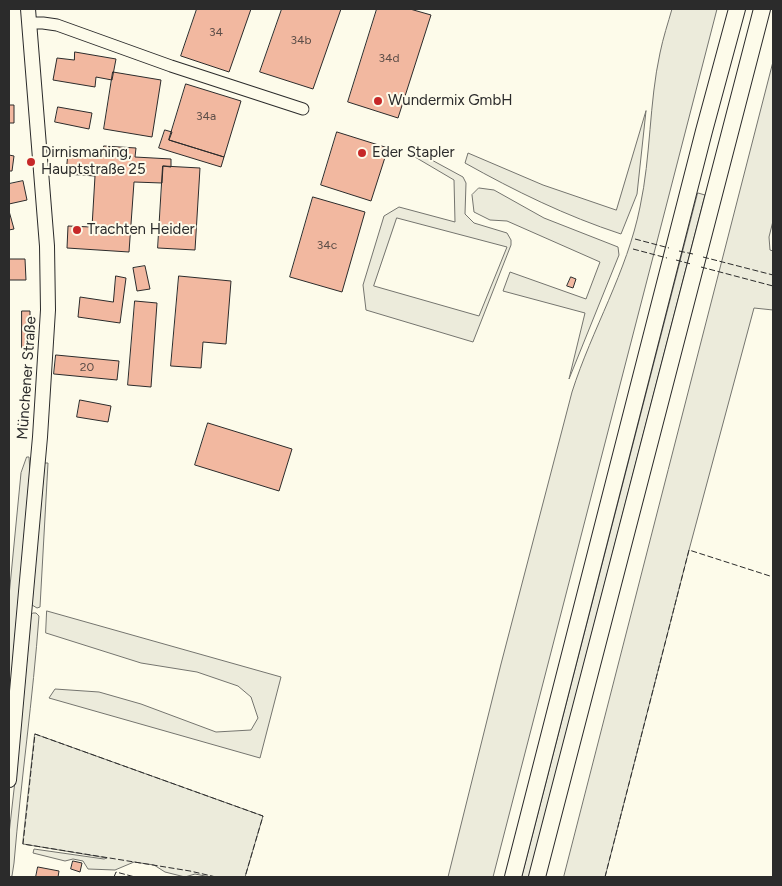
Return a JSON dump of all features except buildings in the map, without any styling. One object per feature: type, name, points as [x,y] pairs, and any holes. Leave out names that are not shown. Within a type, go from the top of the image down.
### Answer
[{"type":"highway","points":[[513,877],[704,130],[737,9]]},
{"type":"highway","points":[[537,877],[762,9]]},
{"type":"main road","name":"Münchener Straße","points":[[9,780],[40,437],[48,310],[47,246],[28,9]]},
{"type":"street","points":[[29,23],[56,25],[176,68],[303,109]]},
{"type":"shaded area","points":[[672,9],[717,9],[493,877],[448,877],[572,392],[627,254],[634,231],[644,188],[656,72]]},
{"type":"shaded area","points":[[773,62],[773,221],[769,237],[770,250],[773,251],[773,310],[754,308],[689,550],[605,877],[564,877]]},
{"type":"shaded area","points":[[646,111],[637,194],[621,234],[541,202],[465,163],[468,153],[543,185],[616,210]]},
{"type":"shaded area","points":[[417,152],[463,177],[466,183],[465,214],[474,223],[507,233],[511,240],[511,245],[473,342],[366,310],[363,285],[384,216],[399,207],[455,222],[454,180],[415,157]],"holes":[[[397,218],[507,247],[479,316],[374,286]]]},
{"type":"shaded area","points":[[479,188],[494,190],[544,218],[618,247],[619,255],[569,379],[585,313],[503,291],[510,272],[586,299],[600,262],[507,221],[490,220],[474,212],[472,195]]},
{"type":"shaded area","points":[[698,193],[705,195],[529,877],[522,877]]},
{"type":"shaded area","points":[[27,457],[29,457],[30,472],[9,704],[9,596],[21,473]]},
{"type":"shaded area","points":[[45,463],[48,463],[40,607],[37,608],[32,605]]},
{"type":"shaded area","points":[[47,611],[281,677],[260,758],[49,698],[55,689],[99,692],[141,704],[216,732],[251,730],[258,718],[251,697],[238,686],[197,672],[141,663],[46,633]]},
{"type":"shaded area","points":[[33,613],[39,616],[14,863],[12,876],[9,877],[9,834],[31,615]]},
{"type":"shaded area","points":[[35,734],[263,816],[245,877],[210,877],[195,874],[185,877],[165,872],[154,865],[134,862],[115,870],[88,869],[83,861],[73,859],[65,861],[33,853],[34,849],[107,858],[23,844]]},
{"type":"fence","points":[[635,239],[669,248]]},
{"type":"fence","points":[[633,249],[667,258]]},
{"type":"fence","points":[[679,251],[693,254]]},
{"type":"fence","points":[[703,257],[773,275]]},
{"type":"fence","points":[[676,260],[691,264]]},
{"type":"fence","points":[[701,267],[773,286]]},
{"type":"fence","points":[[605,877],[689,550],[773,577]]},
{"type":"fence","points":[[216,877],[190,871],[23,844],[35,734],[263,816],[245,877]]},
{"type":"fence","points":[[114,877],[116,872],[135,877]]},
{"type":"place","name":"Wundermix GmbH","points":[[378,101]]},
{"type":"place","name":"Eder Stapler","points":[[362,153]]},
{"type":"place","name":"Dirnismaning, Hauptstraße 25","points":[[31,162]]},
{"type":"place","name":"Trachten Heider","points":[[77,230]]}]
